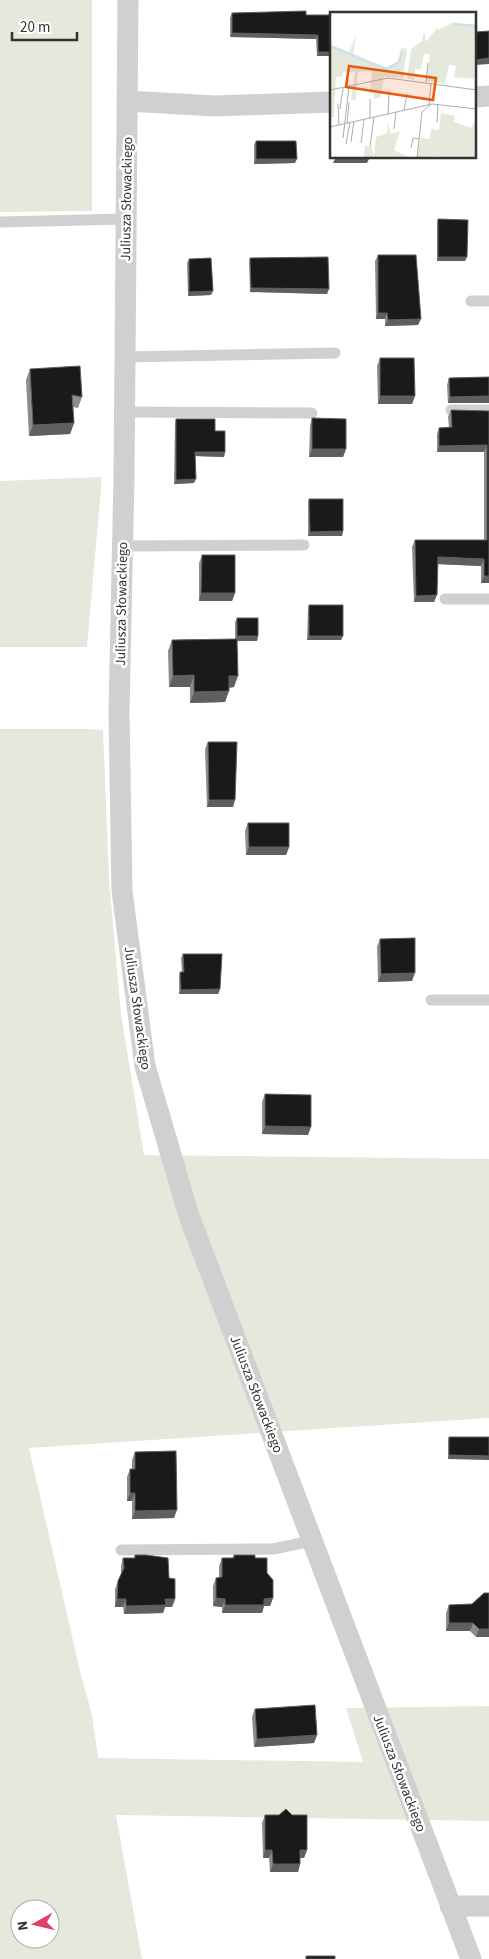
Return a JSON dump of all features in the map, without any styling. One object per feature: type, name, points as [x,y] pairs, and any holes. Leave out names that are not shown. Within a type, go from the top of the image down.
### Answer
[{"type":"street","name":"Juliusza Słowackiego","points":[[128,0],[119,712],[122,891],[145,1066],[189,1216],[471,1959]]},
{"type":"street","points":[[476,96],[489,96]]},
{"type":"street","points":[[127,101],[215,106],[330,102]]},
{"type":"street","points":[[450,1906],[489,1906]]},
{"type":"lane","points":[[0,222],[126,219]]},
{"type":"lane","points":[[471,301],[489,301]]},
{"type":"lane","points":[[124,357],[335,353]]},
{"type":"lane","points":[[451,410],[489,410]]},
{"type":"lane","points":[[124,412],[312,413]]},
{"type":"lane","points":[[122,546],[304,545]]},
{"type":"lane","points":[[445,598],[489,599]]},
{"type":"lane","points":[[431,1000],[489,1000]]},
{"type":"lane","points":[[121,1550],[272,1549],[312,1540]]},
{"type":"shaded area","points":[[0,0],[92,0],[92,211],[0,212]]},
{"type":"shaded area","points":[[102,477],[87,647],[0,647],[0,481]]},
{"type":"shaded area","points":[[0,729],[103,730],[109,879],[121,1014],[144,1155],[489,1159],[489,1418],[29,1448],[80,1671],[92,1715],[98,1758],[363,1762],[346,1708],[489,1706],[489,1821],[116,1815],[142,1959],[0,1959]]},
{"type":"building","points":[[306,11],[306,15],[330,15],[330,52],[318,52],[318,35],[232,33],[232,13]]},
{"type":"building","points":[[489,31],[489,58],[476,60],[476,32]]},
{"type":"building","points":[[256,141],[296,141],[297,159],[256,159]]},
{"type":"building","points":[[438,219],[468,220],[467,257],[438,257]]},
{"type":"building","points":[[378,255],[416,255],[421,319],[388,320],[387,313],[378,313]]},
{"type":"building","points":[[328,257],[329,289],[251,288],[250,258]]},
{"type":"building","points":[[211,258],[213,291],[189,292],[189,259]]},
{"type":"building","points":[[380,358],[414,358],[415,396],[380,396]]},
{"type":"building","points":[[80,366],[82,397],[72,395],[74,423],[33,425],[30,369]]},
{"type":"building","points":[[489,377],[489,396],[450,397],[449,378]]},
{"type":"building","points":[[451,410],[489,411],[489,576],[484,576],[484,559],[438,557],[437,595],[416,596],[415,540],[487,540],[487,445],[439,446],[439,428],[452,427]]},
{"type":"building","points":[[312,418],[346,419],[346,449],[312,449]]},
{"type":"building","points":[[176,419],[215,419],[215,431],[225,431],[225,452],[195,452],[196,479],[176,480]]},
{"type":"building","points":[[309,499],[343,499],[343,531],[310,532]]},
{"type":"building","points":[[202,555],[235,555],[235,593],[201,593]]},
{"type":"building","points":[[309,605],[343,605],[343,636],[309,636]]},
{"type":"building","points":[[237,618],[258,618],[258,636],[237,636]]},
{"type":"building","points":[[237,639],[238,676],[229,676],[229,691],[194,692],[194,675],[173,676],[172,640]]},
{"type":"building","points":[[208,742],[237,742],[235,800],[209,800]]},
{"type":"building","points":[[248,823],[289,823],[289,847],[249,847]]},
{"type":"building","points":[[415,938],[415,973],[381,974],[380,939]]},
{"type":"building","points":[[183,954],[222,954],[220,989],[181,990],[180,972],[184,972]]},
{"type":"building","points":[[265,1094],[311,1095],[311,1127],[265,1126]]},
{"type":"building","points":[[449,1437],[489,1437],[489,1456],[449,1455]]},
{"type":"building","points":[[176,1451],[177,1510],[135,1511],[135,1493],[130,1493],[130,1469],[135,1469],[135,1452]]},
{"type":"building","points":[[135,1555],[168,1558],[169,1578],[175,1579],[175,1599],[165,1599],[166,1605],[126,1606],[126,1599],[117,1599],[118,1581],[124,1568],[123,1558],[135,1558]]},
{"type":"building","points":[[234,1555],[255,1555],[255,1558],[267,1558],[267,1573],[273,1580],[273,1598],[264,1599],[264,1605],[225,1605],[225,1599],[216,1598],[216,1578],[222,1577],[222,1558],[234,1558]]},
{"type":"building","points":[[484,1593],[489,1593],[489,1629],[479,1629],[473,1623],[449,1623],[449,1605],[472,1604]]},
{"type":"building","points":[[315,1705],[317,1735],[257,1739],[255,1709]]},
{"type":"building","points":[[286,1809],[292,1815],[307,1815],[307,1850],[300,1850],[300,1864],[273,1864],[272,1850],[265,1850],[265,1815],[279,1815]]},
{"type":"building","points":[[306,1956],[335,1956],[335,1959],[306,1959]]}]
